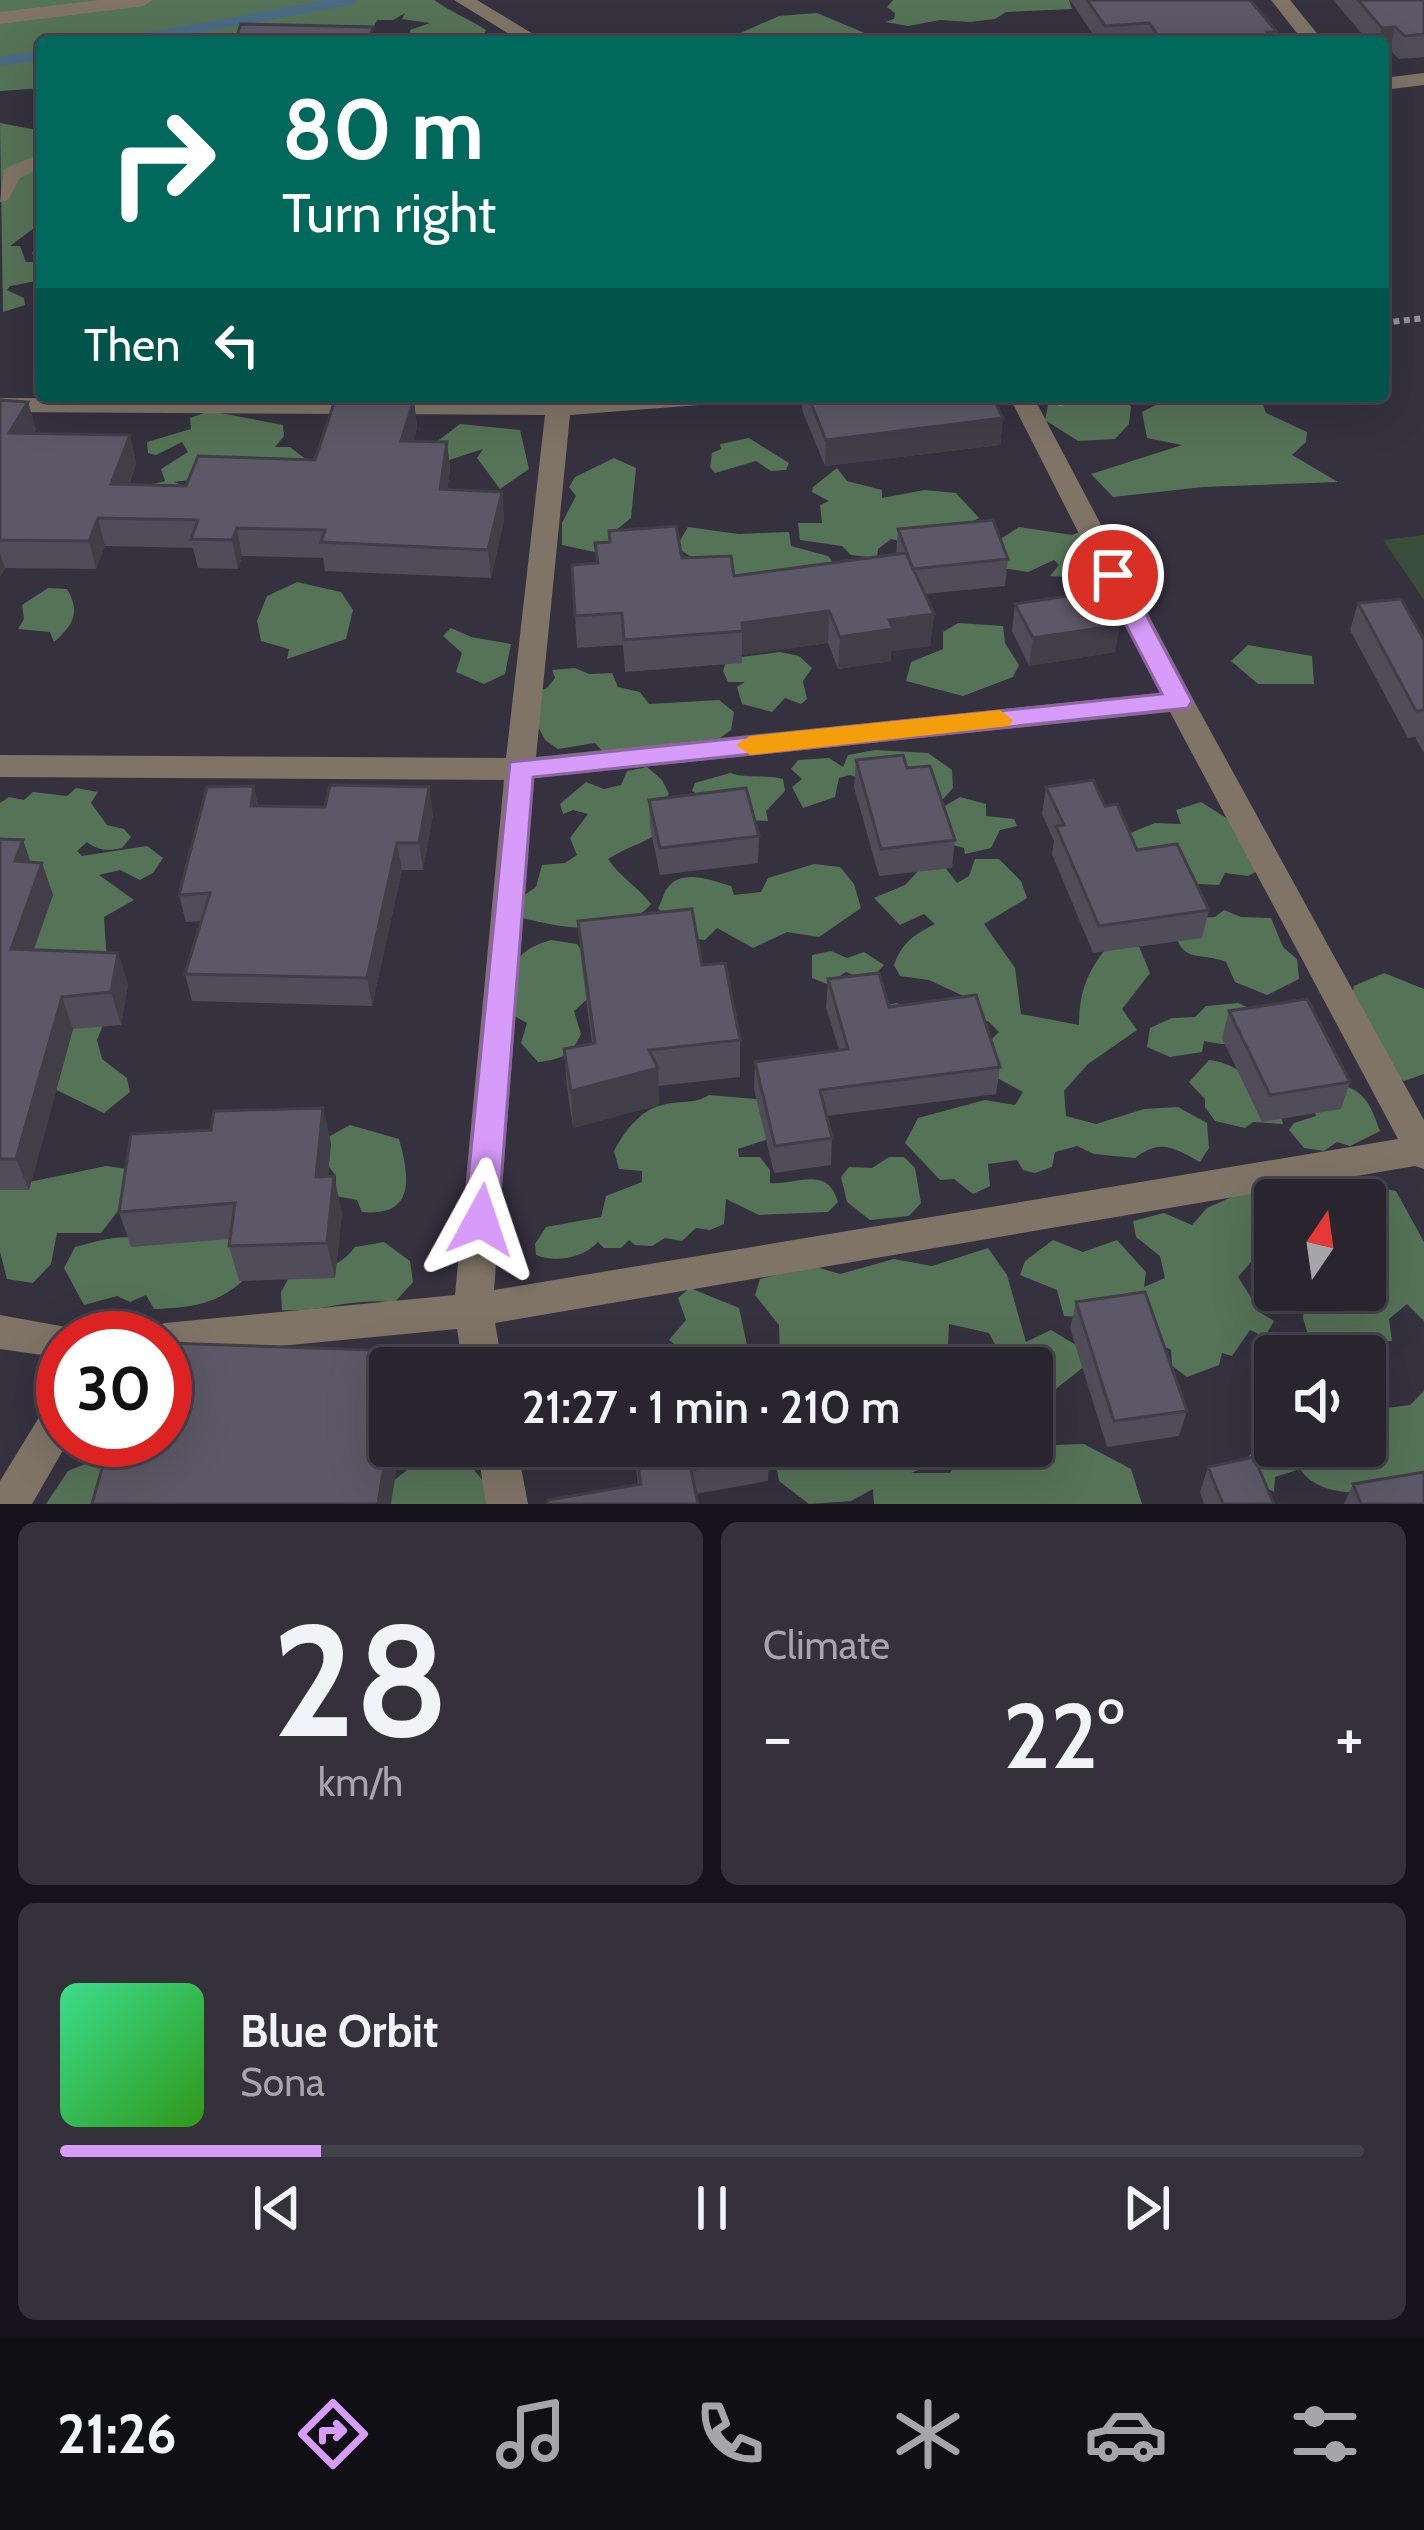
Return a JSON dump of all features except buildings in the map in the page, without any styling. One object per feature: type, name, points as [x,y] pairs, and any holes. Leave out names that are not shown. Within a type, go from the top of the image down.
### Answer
[{"type":"street","points":[[0,18],[144,0]]},
{"type":"street","points":[[463,0],[526,36]]},
{"type":"street","points":[[1280,0],[1309,36]]},
{"type":"street","points":[[1389,83],[1424,80]]},
{"type":"street","points":[[0,195],[12,174],[36,162]]},
{"type":"street","points":[[0,405],[560,402],[520,769],[473,1310],[479,1347]]},
{"type":"street","points":[[192,1337],[473,1310],[1423,1152],[1179,701],[1024,402]]},
{"type":"street","points":[[0,766],[520,769],[1179,701]]},
{"type":"street","points":[[0,1332],[36,1337]]},
{"type":"street","points":[[9,1504],[36,1459]]},
{"type":"street","points":[[501,1467],[507,1504]]},
{"type":"path","points":[[1389,322],[1424,318]]},
{"type":"green space","points":[[0,0],[434,0],[486,30],[484,36],[411,36],[410,30],[430,23],[402,19],[405,13],[393,20],[377,20],[373,28],[319,36],[36,36],[36,88],[0,91]]},
{"type":"green space","points":[[893,0],[1069,0],[1072,9],[1006,12],[995,19],[908,26],[885,22],[894,19],[895,13],[887,7]]},
{"type":"green space","points":[[817,13],[872,36],[738,36],[779,16]]},
{"type":"green space","points":[[0,123],[36,130],[36,226],[10,246],[20,246],[26,262],[36,262],[36,281],[10,286],[7,290],[24,298],[25,305],[3,312]]},
{"type":"green space","points":[[1049,402],[1124,402],[1131,406],[1129,424],[1115,439],[1078,441],[1045,420]]},
{"type":"green space","points":[[1162,402],[1262,402],[1266,413],[1307,432],[1306,442],[1292,455],[1338,482],[1203,487],[1113,497],[1091,474],[1182,445],[1147,438],[1142,412]]},
{"type":"green space","points":[[210,411],[283,425],[284,436],[275,447],[290,447],[312,464],[174,482],[188,488],[127,504],[153,484],[165,481],[161,469],[188,452],[182,442],[156,455],[148,453],[147,442],[191,429],[190,418]]},
{"type":"green space","points":[[460,424],[520,430],[529,469],[500,489],[477,458],[483,449],[443,462],[427,449]]},
{"type":"green space","points":[[749,438],[789,463],[786,470],[771,471],[756,461],[715,473],[710,467],[712,453],[721,449],[720,444]]},
{"type":"green space","points":[[614,458],[636,468],[631,518],[616,530],[629,540],[599,553],[562,545],[562,523],[576,496],[569,487],[575,477]]},
{"type":"green space","points":[[837,468],[847,481],[882,490],[882,498],[925,490],[956,493],[979,518],[924,547],[891,539],[878,549],[877,558],[851,555],[842,546],[800,540],[798,523],[822,523],[820,505],[829,501],[812,492],[813,487]]},
{"type":"green space","points":[[688,527],[738,534],[789,532],[791,546],[828,556],[839,570],[747,593],[676,547]]},
{"type":"green space","points":[[1019,527],[1072,535],[1091,527],[1120,556],[1119,571],[1132,573],[1116,604],[1104,611],[1069,599],[1066,577],[1050,576],[1059,565],[1054,560],[1028,572],[1003,568],[986,548]]},
{"type":"green space","points":[[1424,535],[1424,600],[1383,540]]},
{"type":"green space","points":[[297,582],[341,592],[353,610],[346,639],[287,659],[289,649],[261,641],[257,621],[267,596]]},
{"type":"green space","points":[[48,588],[67,589],[74,605],[70,624],[54,642],[50,632],[18,629],[24,619],[22,605]]},
{"type":"green space","points":[[958,623],[1003,626],[1005,643],[1019,665],[1013,677],[963,696],[906,681],[911,662],[943,649],[943,632]]},
{"type":"green space","points":[[451,628],[511,644],[505,674],[484,684],[456,672],[462,653],[443,636]]},
{"type":"green space","points":[[1248,645],[1312,656],[1314,684],[1258,684],[1231,661]]},
{"type":"green space","points":[[780,652],[799,656],[812,668],[803,681],[807,699],[801,704],[785,698],[772,712],[742,704],[737,687],[745,682],[728,682],[723,671],[727,659]]},
{"type":"green space","points":[[575,668],[589,674],[612,673],[618,687],[640,692],[649,704],[719,700],[734,712],[731,730],[720,738],[602,751],[595,743],[558,749],[545,740],[523,698],[547,688],[555,678],[552,670]]},
{"type":"green space","points":[[875,750],[928,753],[952,770],[953,788],[943,799],[918,798],[850,775],[839,778],[835,797],[803,808],[792,787],[802,779],[791,769],[798,760],[829,758],[843,767],[848,755]]},
{"type":"green space","points":[[647,767],[669,794],[659,807],[660,832],[608,859],[651,904],[638,916],[606,927],[569,927],[518,917],[517,900],[536,887],[542,865],[565,863],[577,855],[570,838],[588,814],[573,810],[563,814],[560,804],[586,782],[604,789],[621,785],[627,771]]},
{"type":"green space","points":[[730,773],[783,779],[785,791],[766,811],[768,821],[741,820],[692,791],[695,783]]},
{"type":"green space","points":[[76,788],[98,792],[91,803],[107,825],[124,829],[131,837],[122,848],[113,850],[87,842],[77,851],[82,856],[147,846],[163,858],[153,873],[140,880],[120,870],[99,875],[134,900],[104,917],[110,1008],[97,1040],[102,1059],[127,1078],[130,1092],[104,1113],[48,1086],[0,874],[0,803],[9,797],[24,800],[33,792],[67,796]]},
{"type":"green space","points":[[960,797],[986,804],[986,816],[1014,819],[1017,826],[1000,830],[991,848],[965,854],[964,848],[950,844],[933,813]]},
{"type":"green space","points":[[1201,802],[1228,819],[1268,865],[1248,876],[1225,873],[1219,885],[1198,884],[1125,847],[1128,834],[1155,823],[1181,824],[1176,810]]},
{"type":"green space","points":[[975,859],[999,859],[1021,881],[1027,898],[984,924],[1015,968],[1021,1014],[1079,1025],[1084,989],[1098,959],[1114,939],[1135,937],[1150,973],[1122,1009],[1137,1030],[1088,1064],[1064,1091],[1066,1116],[1096,1124],[1144,1109],[1178,1107],[1207,1123],[1209,1148],[1200,1162],[1168,1147],[1152,1148],[1135,1158],[1094,1154],[1077,1146],[1055,1152],[1052,1167],[1035,1173],[1023,1170],[1017,1160],[988,1164],[990,1186],[973,1194],[954,1179],[940,1180],[905,1143],[918,1118],[985,1100],[1015,1105],[1023,1092],[984,1071],[981,1050],[999,1032],[988,1021],[965,1029],[873,1008],[897,1003],[921,1013],[968,998],[929,980],[900,976],[894,965],[905,944],[935,924],[924,914],[900,925],[874,898],[905,885],[923,866],[941,862],[957,883],[969,876]]},
{"type":"green space","points":[[814,864],[840,867],[854,884],[861,908],[819,937],[787,932],[753,948],[717,928],[705,940],[682,937],[658,908],[666,890],[679,879],[714,881],[731,886],[734,895],[761,892],[768,878]]},
{"type":"green space","points":[[1224,910],[1241,917],[1271,918],[1283,947],[1297,959],[1299,979],[1267,995],[1235,982],[1226,962],[1183,949],[1175,933],[1183,919],[1215,917]]},
{"type":"green space","points":[[551,940],[577,944],[595,969],[593,994],[574,1011],[581,1034],[569,1052],[538,1062],[521,1043],[527,1023],[509,1013],[511,986],[519,958]]},
{"type":"green space","points":[[831,951],[847,958],[864,952],[884,965],[869,981],[846,972],[827,984],[812,978],[812,955]]},
{"type":"green space","points":[[1384,973],[1424,989],[1424,1074],[1404,1081],[1372,1051],[1353,1014],[1354,986]]},
{"type":"green space","points":[[1238,1003],[1265,1015],[1239,1041],[1204,1041],[1202,1052],[1170,1057],[1147,1047],[1150,1028],[1172,1018],[1195,1017],[1206,1006]]},
{"type":"green space","points":[[1209,1060],[1232,1067],[1255,1082],[1273,1102],[1283,1124],[1253,1122],[1245,1128],[1215,1121],[1205,1099],[1189,1082]]},
{"type":"green space","points":[[1333,1083],[1364,1098],[1380,1131],[1350,1146],[1337,1142],[1324,1151],[1304,1148],[1289,1130],[1294,1123],[1316,1116],[1313,1107]]},
{"type":"green space","points":[[709,1095],[767,1100],[772,1138],[738,1149],[739,1157],[760,1157],[770,1170],[770,1183],[809,1179],[826,1183],[838,1202],[828,1212],[759,1215],[726,1199],[724,1224],[710,1230],[696,1228],[682,1241],[665,1238],[652,1246],[629,1240],[621,1248],[604,1248],[598,1242],[569,1258],[536,1255],[535,1244],[546,1227],[601,1217],[606,1196],[642,1182],[642,1171],[619,1169],[614,1151],[640,1117],[662,1105]]},
{"type":"green space","points":[[350,1125],[399,1139],[406,1181],[400,1201],[392,1208],[362,1212],[357,1200],[336,1196],[336,1176],[319,1153],[328,1137]]},
{"type":"green space","points":[[889,1157],[904,1157],[915,1168],[921,1203],[909,1216],[870,1220],[847,1202],[841,1177],[849,1167],[872,1168]]},
{"type":"green space","points":[[106,1166],[128,1169],[121,1207],[101,1233],[57,1233],[51,1264],[33,1283],[7,1279],[0,1252],[0,1181],[15,1185]]},
{"type":"green space","points":[[1331,1169],[1353,1179],[1312,1179]]},
{"type":"green space","points":[[1252,1188],[1254,1258],[1238,1277],[1254,1302],[1254,1311],[1274,1321],[1266,1335],[1250,1330],[1232,1356],[1222,1353],[1219,1365],[1187,1377],[1172,1366],[1171,1350],[1119,1326],[1064,1316],[1057,1290],[1020,1275],[1025,1261],[1053,1240],[1083,1252],[1117,1240],[1146,1272],[1144,1287],[1165,1278],[1160,1256],[1136,1237],[1133,1221],[1164,1213],[1192,1225],[1207,1208]]},
{"type":"green space","points":[[1386,1189],[1396,1191],[1424,1242],[1424,1321],[1407,1304],[1389,1319],[1392,1341],[1386,1341],[1386,1335],[1308,1335],[1304,1311],[1386,1311]]},
{"type":"green space","points":[[231,1220],[255,1268],[233,1289],[197,1305],[154,1309],[146,1295],[130,1302],[117,1296],[84,1305],[64,1268],[75,1247],[125,1237],[154,1245],[167,1228]]},
{"type":"green space","points":[[384,1242],[410,1261],[413,1282],[394,1303],[282,1310],[281,1292],[292,1272],[327,1267],[355,1247]]},
{"type":"green space","points":[[988,1248],[1007,1275],[1026,1342],[1051,1330],[1096,1357],[1053,1391],[1053,1347],[996,1347],[989,1333],[949,1324],[948,1347],[780,1347],[779,1325],[755,1295],[760,1279],[813,1266],[840,1274],[894,1259],[932,1266]]},
{"type":"green space","points":[[690,1288],[739,1308],[747,1345],[678,1347],[669,1340],[686,1320],[678,1298]]},
{"type":"green space","points":[[1424,1391],[1424,1486],[1339,1491],[1310,1480],[1300,1469],[1275,1477],[1274,1492],[1256,1482],[1247,1459],[1254,1449],[1254,1467],[1386,1467],[1386,1408],[1410,1405]]},
{"type":"green space","points":[[1084,1444],[1131,1469],[1142,1504],[874,1504],[873,1489],[851,1501],[809,1504],[779,1481],[776,1467],[926,1467],[911,1473],[950,1473],[954,1467],[1053,1467],[1053,1445]]},
{"type":"green space","points":[[110,1467],[139,1474],[125,1504],[46,1504],[68,1471]]},
{"type":"green space","points":[[411,1467],[471,1467],[497,1497],[497,1504],[373,1504],[378,1493]]},
{"type":"waterway","points":[[154,36],[352,0]]},
{"type":"waterway","points":[[0,61],[36,57]]},
{"type":"slow traffic","points":[[750,745],[1000,720]]},
{"type":"route","points":[[481,1220],[520,769],[1179,701],[1113,575]]}]
